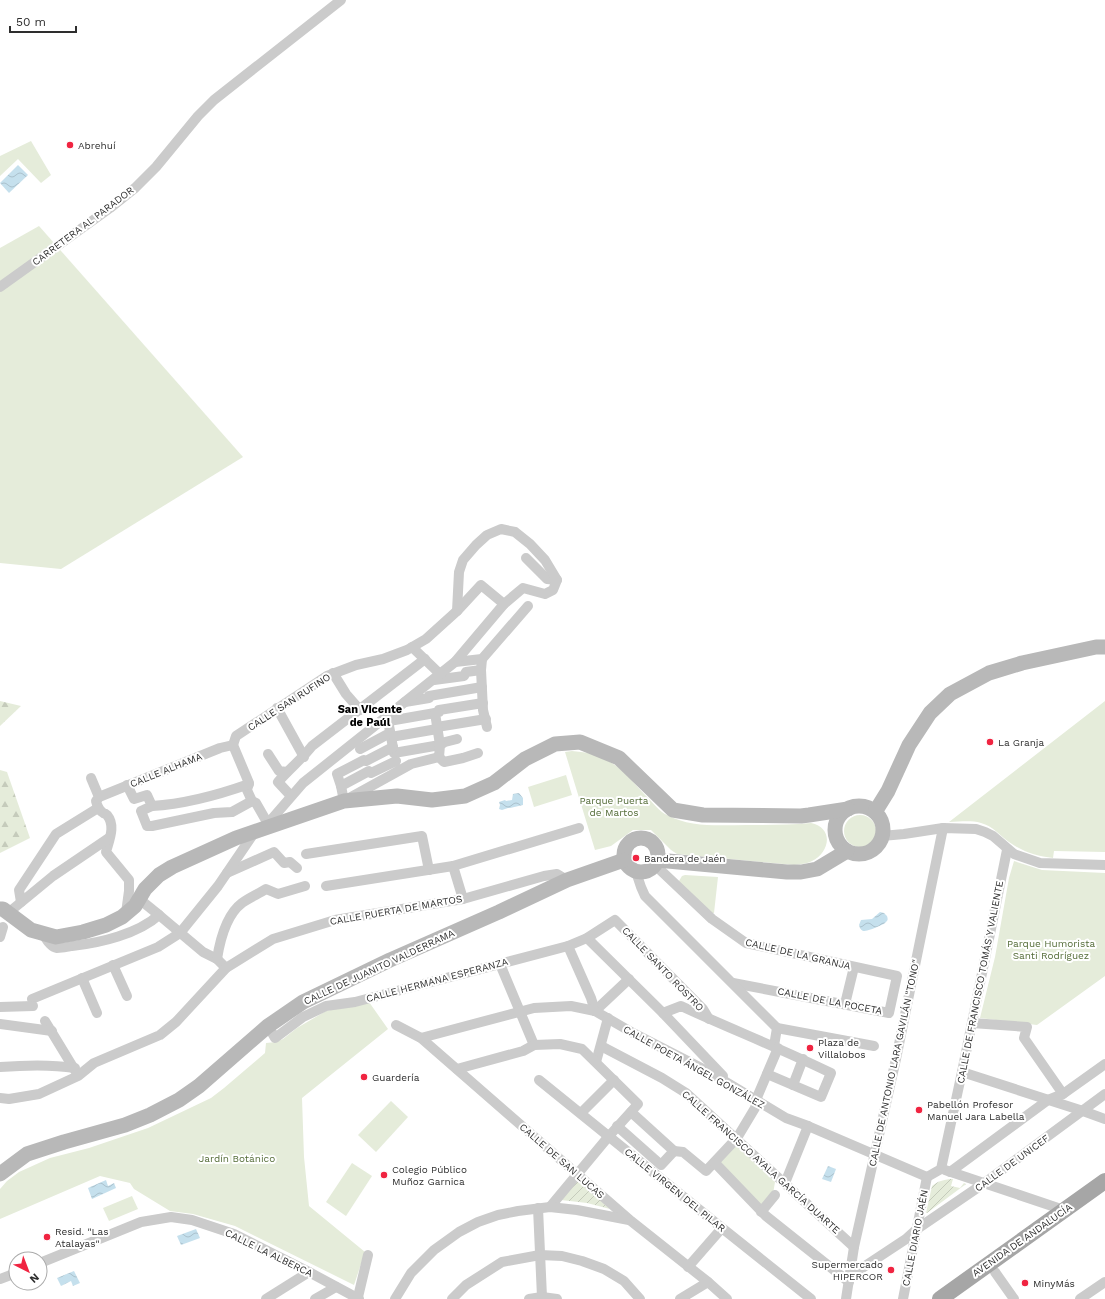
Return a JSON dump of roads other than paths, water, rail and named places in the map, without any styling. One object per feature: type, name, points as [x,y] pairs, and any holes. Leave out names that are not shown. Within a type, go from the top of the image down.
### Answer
[{"type":"main road","points":[[875,812],[888,791],[909,745],[930,713],[950,694],[989,673],[1002,669],[1022,663],[1096,647],[1105,647]]},
{"type":"main road","points":[[3,918],[31,930],[56,937],[83,932],[106,925],[135,906],[138,898],[145,889],[159,875],[172,867],[343,793],[397,796],[432,800],[464,796],[494,783],[525,760],[554,744],[580,742],[619,758],[673,810],[702,815],[809,816],[855,807],[869,808],[875,812],[883,827],[880,843],[875,848],[861,854],[854,854],[847,851],[840,845],[835,832],[838,819],[848,809]]},
{"type":"main road","points":[[809,816],[827,823],[835,832]]},
{"type":"main road","points":[[644,838],[649,840],[657,849],[658,855],[656,862],[648,871],[636,872],[629,867],[624,860],[624,853],[628,844],[638,839],[644,838]]},
{"type":"main road","points":[[656,862],[801,872],[817,869],[847,851]]},
{"type":"main road","name":"CALLE DE JUANITO VALDERRAMA","points":[[0,1174],[27,1154],[125,1125],[150,1115],[179,1100],[199,1086],[268,1026],[303,1002],[390,960],[567,880],[624,860]]},
{"type":"main road","name":"AVENIDA DE ANDALUCÍA","points":[[940,1299],[1105,1181]]},
{"type":"main road","name":"AVENIDA DE ANDALUCÍA","points":[[957,1299],[1105,1194]]},
{"type":"street","name":"CARRETERA AL PARADOR","points":[[0,287],[110,208],[135,188],[156,167],[198,116],[214,100],[341,0]]},
{"type":"street","points":[[457,611],[459,572],[463,560],[487,535],[501,529],[515,532],[530,544],[545,560],[557,580]]},
{"type":"street","points":[[526,558],[547,579],[557,580]]},
{"type":"street","points":[[0,1007],[32,1002],[82,978],[158,947],[180,933],[262,829],[303,783],[388,718],[403,703],[455,662],[504,604],[523,588],[545,594],[553,590],[557,580]]},
{"type":"street","name":"CALLE SAN RUFINO","points":[[233,745],[236,736],[327,676],[356,664],[383,659],[407,650],[426,639],[457,611],[481,585],[504,604]]},
{"type":"street","points":[[343,793],[369,771],[371,773],[393,746],[437,728],[486,723],[482,687],[482,659],[528,606]]},
{"type":"street","points":[[412,647],[425,659],[437,677]]},
{"type":"street","points":[[291,796],[278,782],[304,757],[312,746],[425,659]]},
{"type":"street","points":[[455,662],[482,659]]},
{"type":"street","points":[[437,677],[464,676],[466,672],[481,670]]},
{"type":"street","points":[[333,673],[346,694],[360,710]]},
{"type":"street","points":[[403,703],[429,698],[429,696],[482,687]]},
{"type":"street","points":[[388,718],[437,712],[483,703]]},
{"type":"street","points":[[277,708],[304,757]]},
{"type":"street","points":[[437,712],[437,728],[440,745],[439,758]]},
{"type":"street","points":[[388,718],[393,746],[401,770]]},
{"type":"street","points":[[360,749],[393,746],[440,745],[457,739]]},
{"type":"street","points":[[233,745],[249,784],[247,790],[252,800],[256,803],[262,829]]},
{"type":"street","name":"CALLE ALHAMA","points":[[99,797],[220,748],[233,745]]},
{"type":"street","points":[[439,758],[444,762],[478,753]]},
{"type":"street","points":[[268,754],[279,770],[287,772]]},
{"type":"street","points":[[343,793],[415,763],[439,758]]},
{"type":"street","points":[[91,778],[99,797],[96,801],[98,808],[106,814],[112,829],[106,852],[129,880],[126,913]]},
{"type":"street","points":[[249,784],[208,797],[152,806],[141,811],[147,826],[152,826],[214,813],[232,812],[252,800]]},
{"type":"street","points":[[128,785],[134,799],[147,795],[152,806]]},
{"type":"street","points":[[21,902],[20,890],[56,834],[98,808]]},
{"type":"street","points":[[326,886],[453,866],[579,828]]},
{"type":"street","points":[[882,836],[943,828],[976,829],[993,836],[1007,850],[1014,854],[1040,863],[1105,864]]},
{"type":"street","name":"CALLE DE ANTONIO LARA GAVILÁN \"TONO\"","points":[[846,1299],[854,1247],[897,1055],[943,828]]},
{"type":"street","points":[[306,854],[422,836],[429,870]]},
{"type":"street","points":[[0,937],[3,918],[53,876],[109,838]]},
{"type":"street","name":"CALLE DE FRANCISCO TOMÁS Y VALIENTE","points":[[946,1170],[962,1072],[1007,850]]},
{"type":"street","points":[[227,872],[274,852],[284,863],[290,862],[297,868]]},
{"type":"street","name":"CALLE DE LA GRANJA","points":[[656,862],[712,919],[746,943],[897,976]]},
{"type":"street","points":[[453,866],[463,899]]},
{"type":"street","points":[[636,872],[645,896],[777,1028],[874,1046]]},
{"type":"street","name":"CALLE PUERTA DE MARTOS","points":[[0,1098],[9,1099],[39,1094],[76,1072],[160,1034],[176,1022],[226,968],[273,939],[335,920],[463,899],[544,876],[557,874],[567,880]]},
{"type":"street","points":[[217,959],[219,944],[226,926],[232,914],[241,904],[266,889],[278,894],[305,886]]},
{"type":"street","points":[[138,898],[203,952],[217,959],[226,968]]},
{"type":"street","points":[[42,933],[50,945],[56,948],[90,944],[134,930],[152,922],[159,915]]},
{"type":"street","name":"CALLE HERMANA ESPERANZA","points":[[268,1026],[275,1038],[303,1017],[326,1006],[355,1002],[568,946],[587,938],[615,920]]},
{"type":"street","name":"CALLE SANTO ROSTRO","points":[[615,920],[703,1009],[710,1019]]},
{"type":"street","points":[[587,938],[663,1013],[732,1086]]},
{"type":"street","points":[[568,946],[591,998],[594,1011]]},
{"type":"street","points":[[500,964],[534,1046]]},
{"type":"street","points":[[113,965],[127,996]]},
{"type":"street","points":[[845,1004],[854,967]]},
{"type":"street","name":"CALLE DE LA POCETA","points":[[733,983],[889,1012],[897,976]]},
{"type":"street","points":[[82,978],[97,1013]]},
{"type":"street","points":[[594,1011],[628,979]]},
{"type":"street","name":"CALLE POETA ÁNGEL GONZÁLEZ","points":[[421,1038],[534,1008],[571,1006],[594,1011],[711,1073],[786,1118],[927,1177]]},
{"type":"street","name":"CALLE SANTO ROSTRO","points":[[663,1013],[681,1006],[803,1059],[831,1073],[821,1097],[793,1085]]},
{"type":"street","points":[[596,1062],[608,1018]]},
{"type":"street","points":[[45,1021],[76,1072]]},
{"type":"street","points":[[972,1023],[1027,1027],[1024,1038],[1062,1094]]},
{"type":"street","points":[[0,1024],[52,1031]]},
{"type":"street","name":"CALLE DE SAN LUCAS","points":[[396,1025],[421,1038],[631,1221],[708,1282],[727,1299]]},
{"type":"street","points":[[630,1112],[674,1151],[683,1152],[706,1171],[737,1138],[755,1108],[756,1100],[776,1047],[777,1028]]},
{"type":"street","points":[[457,1069],[523,1051],[534,1046],[560,1044],[582,1049],[638,1104],[609,1136],[550,1207]]},
{"type":"street","name":"CALLE FRANCISCO AYALA GARCÍA DUARTE","points":[[601,1046],[662,1078],[686,1093],[737,1138],[854,1247]]},
{"type":"street","points":[[767,1074],[793,1085],[803,1059]]},
{"type":"street","points":[[927,1177],[946,1170],[1048,1100],[1062,1094],[1105,1064]]},
{"type":"street","points":[[0,1066],[61,1066],[76,1072]]},
{"type":"street","points":[[962,1072],[1105,1119]]},
{"type":"street","name":"CALLE VIRGEN DEL PILAR","points":[[539,1080],[811,1299]]},
{"type":"street","points":[[581,1113],[614,1080]]},
{"type":"street","name":"CALLE DE UNICEF","points":[[849,1279],[906,1239],[917,1229],[983,1184],[1105,1094]]},
{"type":"street","points":[[618,1126],[661,1165],[674,1151]]},
{"type":"street","points":[[786,1183],[808,1126]]},
{"type":"street","points":[[715,1163],[761,1212],[849,1279]]},
{"type":"street","points":[[946,1170],[983,1184],[1064,1210]]},
{"type":"street","name":"CALLE DIARIO JAÉN","points":[[903,1299],[927,1177]]},
{"type":"street","points":[[761,1212],[775,1195]]},
{"type":"street","points":[[395,1299],[412,1273],[434,1250],[459,1232],[478,1222],[498,1215],[550,1207],[577,1210],[631,1221]]},
{"type":"street","points":[[538,1208],[542,1297]]},
{"type":"street","name":"CALLE LA ALBERCA","points":[[48,1260],[141,1222],[171,1217],[197,1222],[234,1234],[358,1298]]},
{"type":"street","points":[[688,1267],[722,1228]]},
{"type":"street","points":[[358,1298],[368,1255]]},
{"type":"street","points":[[452,1299],[466,1285],[502,1262],[540,1255],[562,1256],[604,1269],[624,1281],[640,1299]]},
{"type":"street","points":[[266,1299],[309,1272]]},
{"type":"street","points":[[995,1272],[1014,1299]]},
{"type":"street","points":[[680,1299],[708,1282]]},
{"type":"street","points":[[1080,1299],[1105,1282]]},
{"type":"street","points":[[315,1299],[336,1287]]},
{"type":"street","points":[[338,1299],[348,1292]]},
{"type":"street","points":[[529,1299],[542,1297],[557,1299]]},
{"type":"water","points":[[18,165],[28,175],[9,193],[0,183]]},
{"type":"water","points":[[519,793],[523,798],[523,805],[502,810],[499,809],[499,802],[512,800],[513,794]]},
{"type":"water","points":[[880,912],[887,916],[888,919],[886,922],[865,931],[861,930],[859,925],[861,920],[872,919]]},
{"type":"water","points":[[828,1166],[836,1169],[831,1182],[822,1179]]},
{"type":"water","points":[[106,1180],[108,1186],[114,1183],[116,1188],[92,1199],[88,1188]]},
{"type":"water","points":[[196,1229],[200,1238],[181,1245],[177,1236]]},
{"type":"water","points":[[74,1271],[80,1283],[73,1286],[71,1281],[61,1286],[57,1278]]},
{"type":"place","name":"Abrehuí","points":[[70,145]]},
{"type":"place","name":"La Granja","points":[[990,742]]},
{"type":"place","name":"Bandera de Jaén","points":[[636,858]]},
{"type":"place","name":"Plaza de Villalobos","points":[[810,1048]]},
{"type":"place","name":"Guardería","points":[[364,1077]]},
{"type":"place","name":"Pabellón Profesor Manuel Jara Labella","points":[[919,1110]]},
{"type":"place","name":"Colegio Público Muñoz Garnica","points":[[384,1175]]},
{"type":"place","name":"Resid. \"Las Atalayas\"","points":[[47,1237]]},
{"type":"place","name":"Supermercado HIPERCOR","points":[[891,1270]]},
{"type":"place","name":"MinyMás","points":[[1025,1283]]},
{"type":"district","name":"San Vicente de Paúl","points":[[370,715]]},
{"type":"park label","name":"Parque Puerta de Martos","points":[[614,806]]},
{"type":"park label","name":"Parque Humorista Santi Rodríguez","points":[[1051,948]]},
{"type":"park label","name":"Jardín Botánico","points":[[237,1158]]}]
